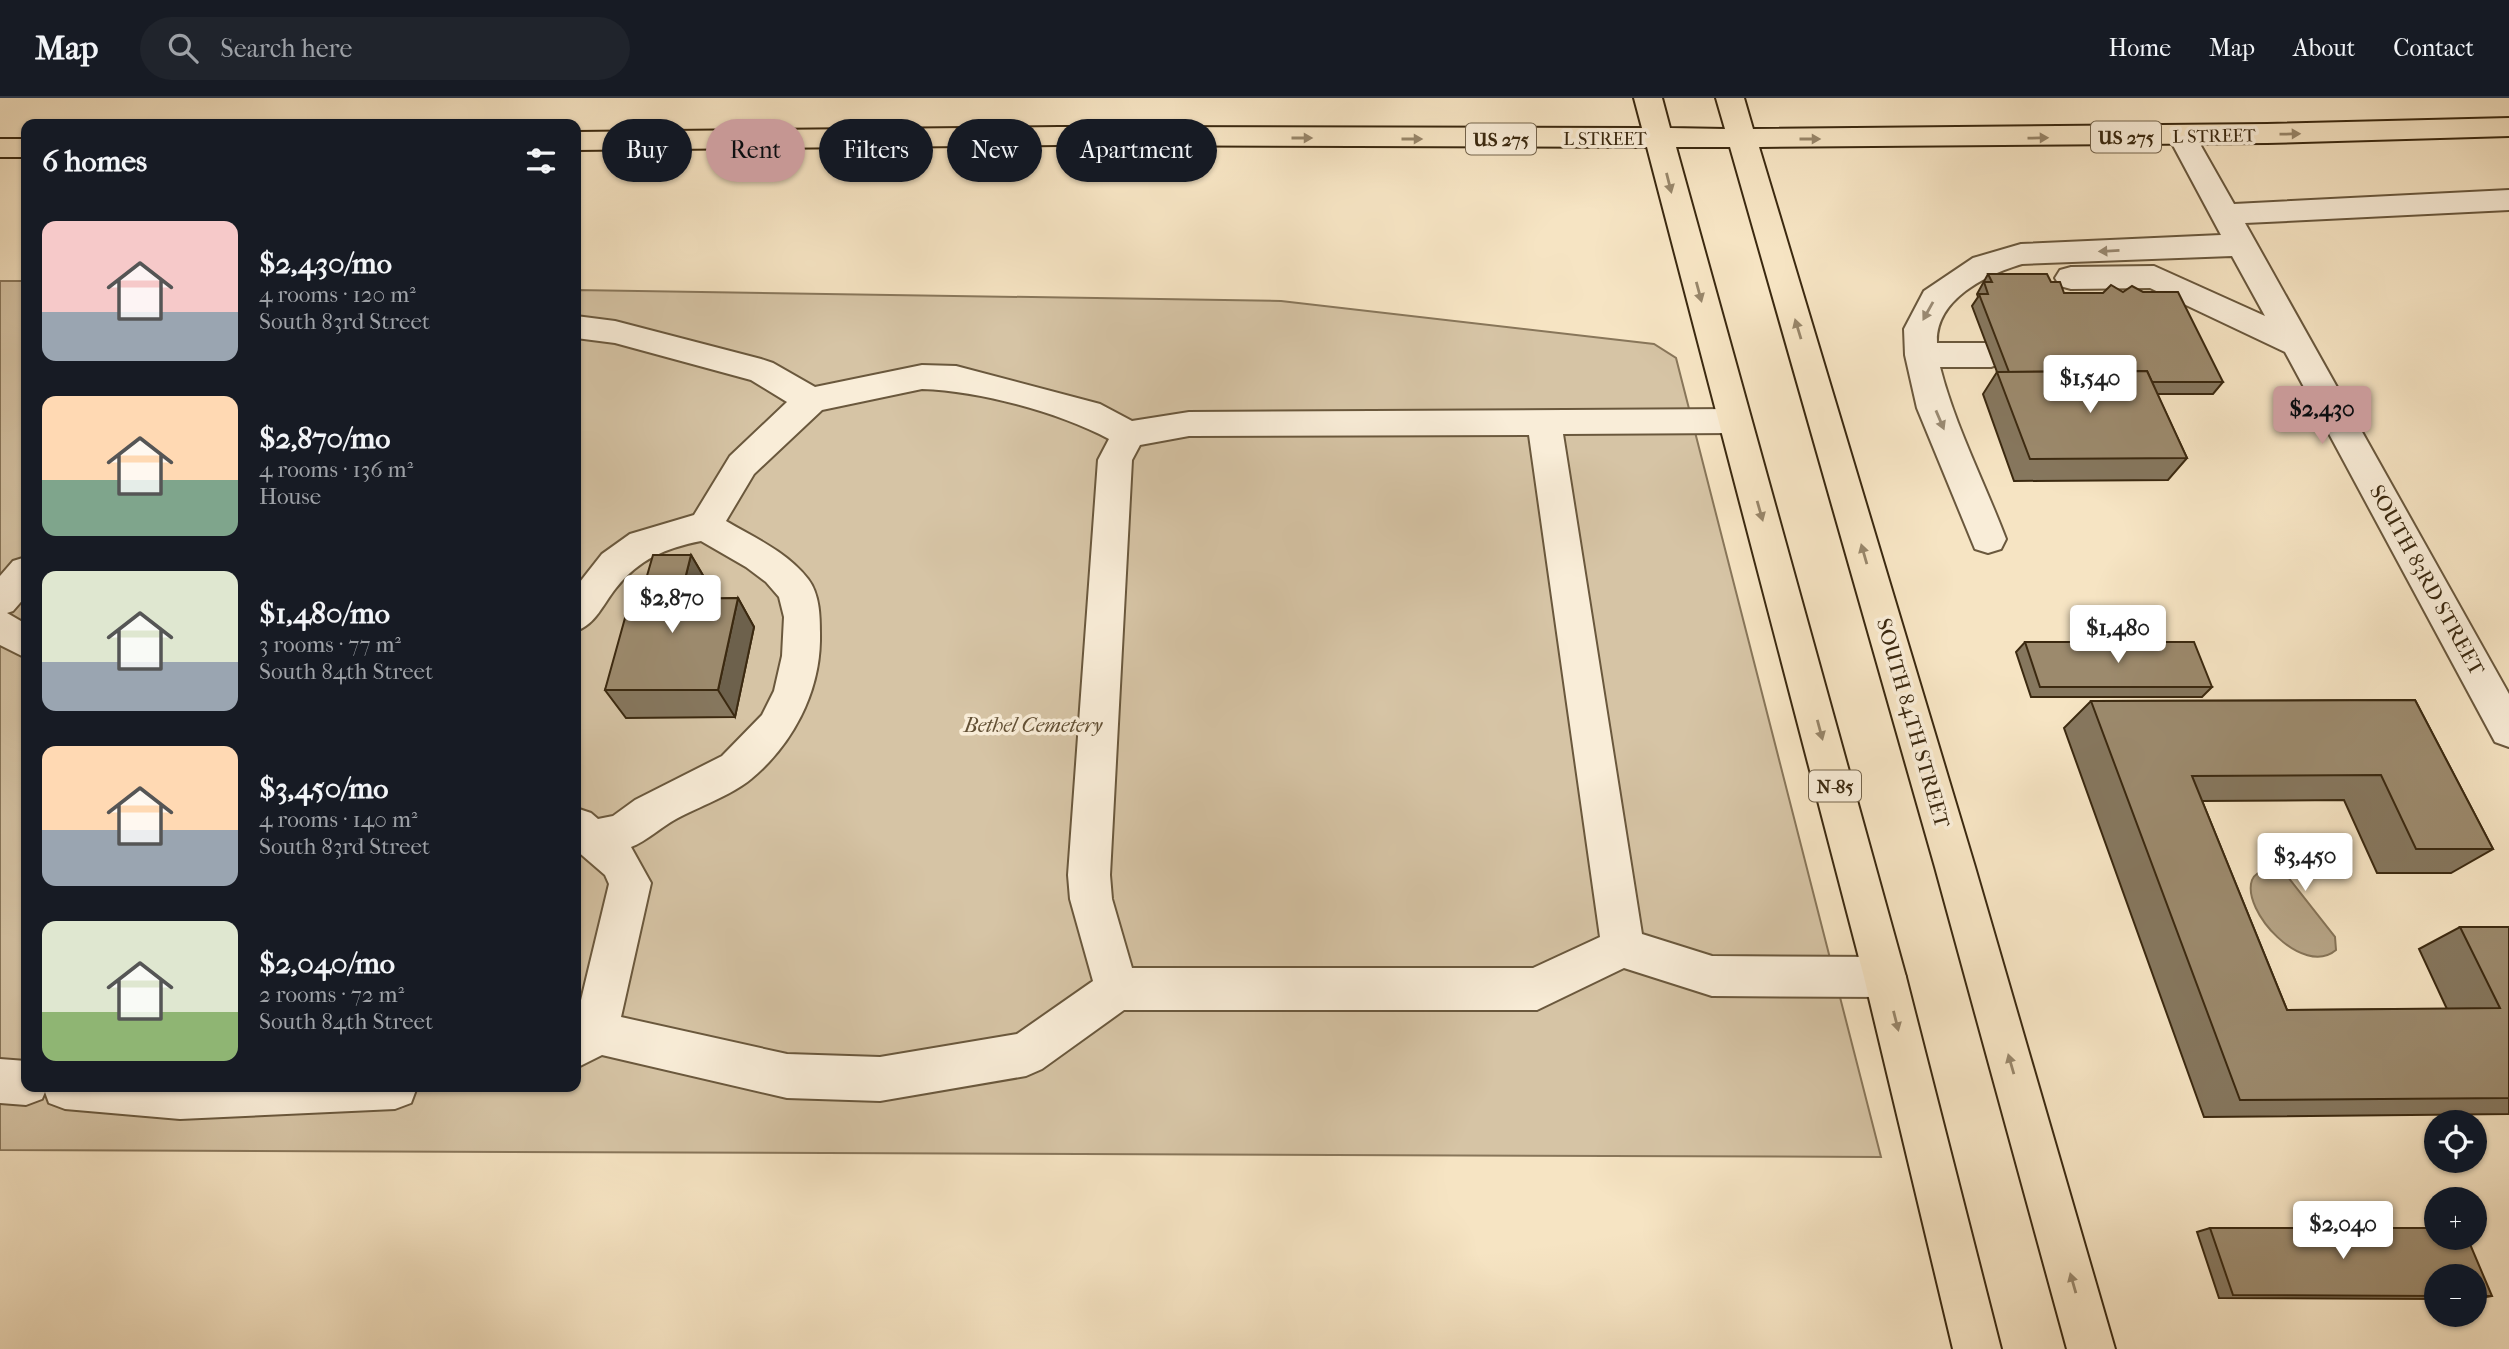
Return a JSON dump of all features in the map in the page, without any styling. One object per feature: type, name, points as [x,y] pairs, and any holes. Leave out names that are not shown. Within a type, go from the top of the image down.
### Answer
[{"type":"main road","name":"N-85","points":[[1648,98],[1885,977],[1977,1349]]},
{"type":"main road","name":"SOUTH 84TH STREET","points":[[1730,98],[1947,841],[2091,1349]]},
{"type":"main road","name":"L STREET","points":[[581,141],[792,138],[1742,139],[2182,136],[2509,127]]},
{"type":"main road","points":[[0,148],[21,148]]},
{"type":"street","name":"SOUTH 83RD STREET","points":[[2182,136],[2509,730]]},
{"type":"street","points":[[2226,214],[2509,200]]},
{"type":"street","points":[[1988,538],[1964,473],[1934,408],[1921,355],[1920,329],[1935,299],[1984,264],[2021,254],[2242,245]]},
{"type":"street","points":[[2130,302],[2154,277],[2177,246]]},
{"type":"street","points":[[1961,278],[2154,277],[2296,344]]},
{"type":"street","points":[[581,328],[628,335],[761,371],[811,400]]},
{"type":"street","points":[[1921,355],[1991,355]]},
{"type":"street","points":[[705,526],[742,465],[811,400],[873,385],[922,377],[956,378],[1088,413],[1128,434],[1189,424],[1734,421]]},
{"type":"street","points":[[1544,422],[1623,948]]},
{"type":"street","points":[[1117,989],[1091,899],[1089,875],[1115,460],[1128,434]]},
{"type":"street","points":[[581,608],[600,579],[632,548],[666,533],[705,526],[759,557],[779,572],[796,591],[803,617],[801,656],[793,691],[776,727],[736,768],[649,813],[622,832],[583,831]]},
{"type":"street","points":[[0,601],[21,577]]},
{"type":"street","points":[[0,626],[21,640]]},
{"type":"street","points":[[583,831],[619,862],[630,883],[586,1040],[787,1076],[880,1079],[1026,1054],[1117,989],[1537,989],[1574,968],[1623,948],[1712,976],[1885,977]]},
{"type":"street","points":[[0,1081],[21,1083]]},
{"type":"street","points":[[122,1092],[180,1097],[288,1092]]},
{"type":"green space","name":"Bethel Cemetery","points":[[0,281],[21,281],[21,1092],[581,1092],[581,290],[1281,301],[1654,344],[1676,358],[1881,1157],[0,1150]]},
{"type":"shaded area","points":[[2274,865],[2287,871],[2288,877],[2335,937],[2336,950],[2322,956],[2307,955],[2292,948],[2265,923],[2251,893],[2252,880],[2256,874]]},
{"type":"building","points":[[1988,274],[2047,274],[2051,282],[2060,282],[2064,293],[2103,293],[2111,285],[2123,292],[2132,286],[2143,292],[2178,292],[2223,382],[2152,382],[2147,371],[2009,372],[1979,294],[1988,294],[1984,282],[1992,282]]},
{"type":"building","points":[[2147,371],[2187,458],[2030,459],[1997,372]]},
{"type":"building","points":[[653,555],[691,555],[680,599],[738,598],[718,690],[605,690],[630,600],[640,600]]},
{"type":"building","points":[[2025,642],[2194,642],[2212,687],[2040,687]]},
{"type":"building","points":[[2415,700],[2493,849],[2416,849],[2381,775],[2192,776],[2287,1010],[2500,1008],[2460,927],[2509,927],[2509,1098],[2240,1100],[2091,701]]},
{"type":"building","points":[[2210,1228],[2424,1228],[2424,1250],[2473,1250],[2478,1264],[2424,1264],[2424,1296],[2233,1295]]}]
